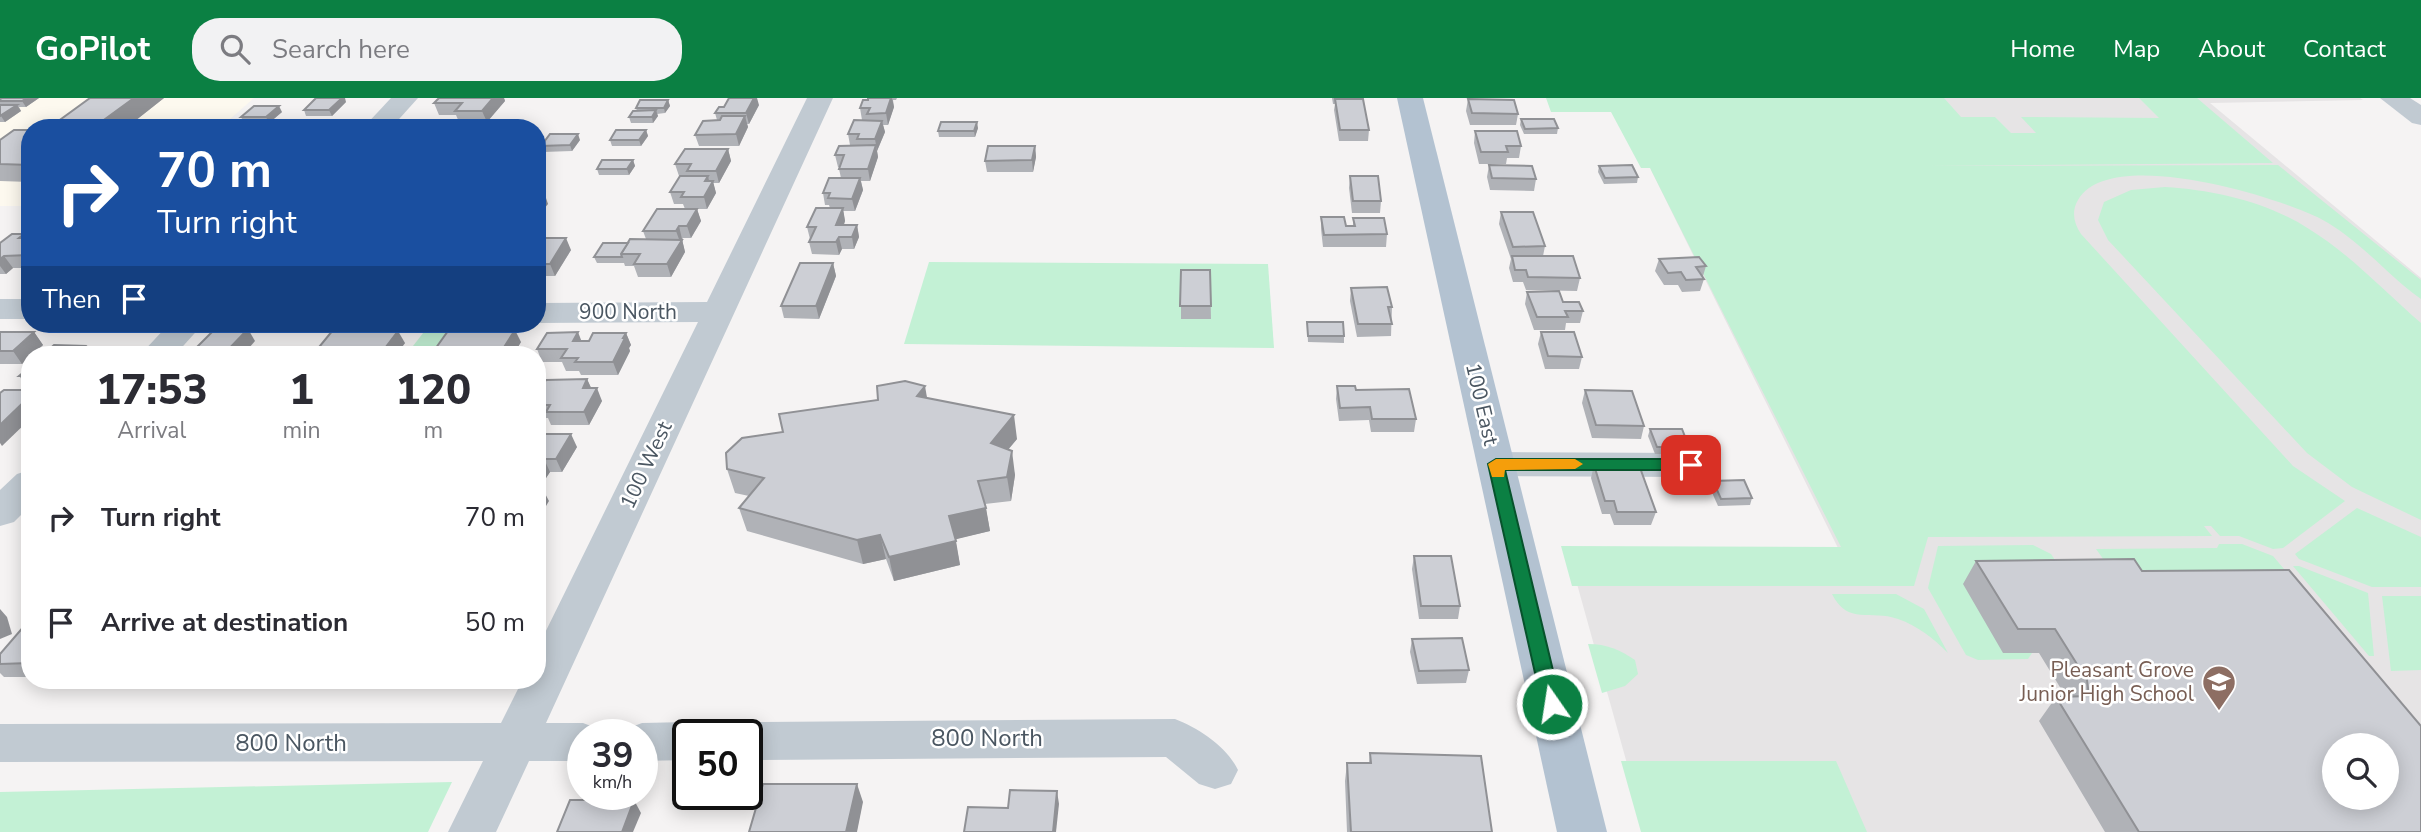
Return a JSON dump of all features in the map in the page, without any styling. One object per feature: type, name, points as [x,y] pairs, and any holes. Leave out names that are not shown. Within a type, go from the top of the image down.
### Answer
[{"type":"main road","name":"100 East","points":[[1410,98],[1582,832]]},
{"type":"street","points":[[385,119],[405,98]]},
{"type":"street","name":"100 West","points":[[546,676],[820,98]]},
{"type":"street","points":[[2393,98],[2420,116]]},
{"type":"street","points":[[0,309],[21,309]]},
{"type":"street","name":"900 North","points":[[546,313],[719,312]]},
{"type":"street","points":[[165,346],[178,333]]},
{"type":"street","points":[[1493,453],[1605,464],[1691,465]]},
{"type":"street","points":[[0,513],[21,492]]},
{"type":"street","name":"100 West","points":[[472,832],[540,689]]},
{"type":"street","name":"800 North","points":[[763,740],[1175,738],[1215,770]]},
{"type":"street","name":"800 North","points":[[0,743],[567,742]]},
{"type":"shaded area","points":[[0,98],[254,98],[230,119],[21,119],[21,206],[0,206]]},
{"type":"shaded area","points":[[1548,98],[2363,100],[2210,103],[2421,278],[2421,832],[1646,832],[1567,548],[1838,548],[1651,170],[1660,105],[1550,105]]},
{"type":"green space","points":[[1546,98],[1944,98],[1961,117],[1995,117],[2011,133],[2036,133],[2021,117],[2159,118],[2139,98],[2197,98],[2273,163],[1927,166],[2278,165],[2421,280],[2421,299],[2335,227],[2269,199],[2234,189],[2158,176],[2123,177],[2096,184],[2076,204],[2074,217],[2081,234],[2293,466],[2345,501],[2283,548],[2273,549],[2239,536],[2220,536],[2211,526],[2204,526],[2212,536],[1928,537],[1914,586],[1572,586],[1561,546],[1841,547],[1650,168],[1641,168],[1611,112],[1551,112]]},
{"type":"green space","points":[[2165,187],[2221,194],[2276,211],[2293,220],[2339,250],[2421,323],[2421,520],[2352,487],[2307,453],[2108,240],[2098,220],[2104,202],[2131,190]]},
{"type":"green space","points":[[929,262],[1268,264],[1274,348],[904,344]]},
{"type":"green space","points":[[423,333],[446,333],[436,346],[413,346]]},
{"type":"green space","points":[[2357,508],[2421,537],[2421,587],[2372,587],[2299,559],[2295,554]]},
{"type":"green space","points":[[2219,544],[2242,544],[2273,556],[2352,649],[2109,567],[2096,549],[2217,548]]},
{"type":"green space","points":[[2033,545],[2051,554],[2071,584],[2032,653],[2028,659],[1978,660],[1966,655],[1928,588],[1938,546]]},
{"type":"green space","points":[[2293,566],[2368,593],[2374,656],[2369,656]]},
{"type":"green space","points":[[1832,594],[1896,594],[1924,609],[1948,653],[1931,637],[1912,625],[1888,616],[1860,615],[1845,610]]},
{"type":"green space","points":[[2382,596],[2421,596],[2421,670],[2391,671]]},
{"type":"green space","points":[[1588,644],[1607,646],[1629,656],[1635,660],[1638,674],[1625,686],[1602,693]]},
{"type":"green space","points":[[1621,761],[1836,761],[1867,832],[1641,832]]},
{"type":"green space","points":[[452,782],[428,832],[0,832],[0,792]]},
{"type":"building","points":[[2,98],[27,98],[22,101],[0,101]]},
{"type":"building","points":[[90,98],[134,98],[105,119],[61,119]]},
{"type":"building","points":[[316,98],[342,98],[329,110],[304,110]]},
{"type":"building","points":[[439,98],[493,98],[482,111],[455,111],[462,103],[434,103]]},
{"type":"building","points":[[729,98],[754,98],[746,113],[715,113],[719,107],[724,107]]},
{"type":"building","points":[[891,98],[886,113],[867,114],[870,108],[860,108],[863,100]]},
{"type":"building","points":[[1335,99],[1363,99],[1369,130],[1340,130]]},
{"type":"building","points":[[1468,99],[1514,100],[1518,114],[1472,113]]},
{"type":"building","points":[[640,100],[668,100],[664,108],[636,108]]},
{"type":"building","points":[[0,105],[17,105],[0,116]]},
{"type":"building","points":[[254,106],[279,106],[266,117],[241,117]]},
{"type":"building","points":[[656,110],[652,117],[629,117],[633,111]]},
{"type":"building","points":[[722,116],[745,116],[736,134],[695,135],[703,121],[720,120]]},
{"type":"building","points":[[1521,119],[1554,119],[1558,128],[1525,129]]},
{"type":"building","points":[[854,120],[882,121],[875,139],[857,139],[859,134],[848,134]]},
{"type":"building","points":[[941,122],[977,122],[974,131],[938,131]]},
{"type":"building","points":[[14,130],[21,130],[21,165],[0,164],[0,140]]},
{"type":"building","points":[[616,130],[646,130],[639,140],[610,140]]},
{"type":"building","points":[[1475,131],[1517,131],[1521,146],[1506,146],[1508,152],[1481,152]]},
{"type":"building","points":[[550,134],[578,134],[570,145],[546,146]]},
{"type":"building","points":[[876,145],[868,169],[839,169],[844,155],[835,155],[839,146]]},
{"type":"building","points":[[988,146],[1035,146],[1032,160],[985,161]]},
{"type":"building","points":[[685,149],[728,149],[716,171],[687,171],[691,164],[675,164]]},
{"type":"building","points":[[602,160],[633,160],[627,169],[597,169]]},
{"type":"building","points":[[1489,165],[1532,166],[1536,179],[1492,178]]},
{"type":"building","points":[[1632,165],[1638,177],[1605,178],[1599,166]]},
{"type":"building","points":[[680,176],[708,176],[705,181],[713,181],[704,197],[681,197],[684,192],[670,192]]},
{"type":"building","points":[[1350,176],[1378,176],[1381,201],[1353,201]]},
{"type":"building","points":[[829,178],[860,178],[852,199],[828,198],[830,193],[823,193]]},
{"type":"building","points":[[816,208],[843,208],[836,225],[857,225],[852,237],[839,237],[836,242],[809,242],[816,227],[807,227]]},
{"type":"building","points":[[657,209],[697,209],[687,226],[679,226],[676,231],[643,231]]},
{"type":"building","points":[[1501,212],[1533,212],[1545,246],[1513,247]]},
{"type":"building","points":[[1321,217],[1344,217],[1346,226],[1355,226],[1353,218],[1384,218],[1387,234],[1324,235]]},
{"type":"building","points":[[12,234],[21,234],[21,255],[4,256],[0,259],[0,243]]},
{"type":"building","points":[[546,238],[566,238],[550,264],[546,264]]},
{"type":"building","points":[[630,239],[682,240],[667,264],[634,264],[640,254],[621,254]]},
{"type":"building","points":[[603,243],[628,243],[621,254],[622,257],[594,257]]},
{"type":"building","points":[[1512,256],[1573,256],[1580,278],[1528,277],[1526,270],[1515,270]]},
{"type":"building","points":[[1699,257],[1706,266],[1696,267],[1704,279],[1686,280],[1681,272],[1668,273],[1659,259]]},
{"type":"building","points":[[800,263],[833,263],[816,306],[781,306]]},
{"type":"building","points":[[1181,270],[1210,270],[1211,306],[1180,306]]},
{"type":"building","points":[[1387,287],[1392,307],[1388,307],[1392,324],[1358,324],[1351,288]]},
{"type":"building","points":[[1559,291],[1563,302],[1579,302],[1583,311],[1565,311],[1568,317],[1537,317],[1527,292]]},
{"type":"building","points":[[1307,322],[1343,322],[1344,336],[1308,336]]},
{"type":"building","points":[[0,332],[33,333],[13,351],[0,351]]},
{"type":"building","points":[[578,332],[573,341],[589,341],[593,333],[626,333],[613,362],[575,362],[578,358],[561,358],[567,349],[546,349],[546,346],[539,346],[547,333]]},
{"type":"building","points":[[1541,332],[1574,332],[1582,357],[1548,356]]},
{"type":"building","points":[[211,333],[244,333],[232,346],[198,346]]},
{"type":"building","points":[[331,333],[396,333],[387,346],[320,346]]},
{"type":"building","points":[[447,333],[513,333],[505,346],[437,346]]},
{"type":"building","points":[[587,379],[583,388],[597,388],[584,412],[546,412],[550,405],[546,405],[546,380]]},
{"type":"building","points":[[905,381],[925,386],[917,396],[1014,415],[991,443],[1012,451],[1007,477],[978,481],[986,508],[949,516],[956,541],[889,557],[880,535],[857,540],[739,508],[764,478],[727,469],[726,453],[742,438],[783,432],[779,414],[878,400],[877,386]]},
{"type":"building","points":[[1337,386],[1355,386],[1356,390],[1409,389],[1416,419],[1372,419],[1370,407],[1340,408]]},
{"type":"building","points":[[4,390],[21,390],[21,405],[0,425],[0,393]]},
{"type":"building","points":[[1585,390],[1632,391],[1644,426],[1596,425]]},
{"type":"building","points":[[1650,429],[1682,429],[1689,447],[1657,447]]},
{"type":"building","points":[[546,434],[571,434],[556,459],[546,459]]},
{"type":"building","points":[[1594,465],[1639,465],[1656,512],[1617,512],[1614,501],[1605,501]]},
{"type":"building","points":[[1744,480],[1752,498],[1721,499],[1713,481]]},
{"type":"building","points":[[1414,556],[1451,556],[1460,606],[1421,606]]},
{"type":"building","name":"Pleasant Grove Junior High School","points":[[2134,559],[2142,571],[2289,570],[2421,726],[2421,832],[2139,832],[2056,697],[2089,696],[2087,680],[2055,629],[2018,629],[1976,561]]},
{"type":"building","points":[[21,630],[21,663],[0,664],[0,654]]},
{"type":"building","points":[[1462,638],[1469,670],[1419,671],[1412,639]]},
{"type":"building","points":[[1370,753],[1481,756],[1492,832],[1351,832],[1347,763],[1371,763]]},
{"type":"building","points":[[763,784],[857,784],[846,832],[749,832],[755,810],[763,810]]},
{"type":"building","points":[[1010,790],[1057,791],[1053,832],[964,832],[968,807],[1008,808]]},
{"type":"building","points":[[567,807],[567,810],[630,810],[622,832],[557,832]]},
{"type":"slow traffic","points":[[1498,473],[1496,464],[1575,464]]},
{"type":"place","name":"Pleasant Grove Junior High School","points":[[2219,712]]},
{"type":"route","points":[[1552,704],[1496,464],[1691,465]]}]
